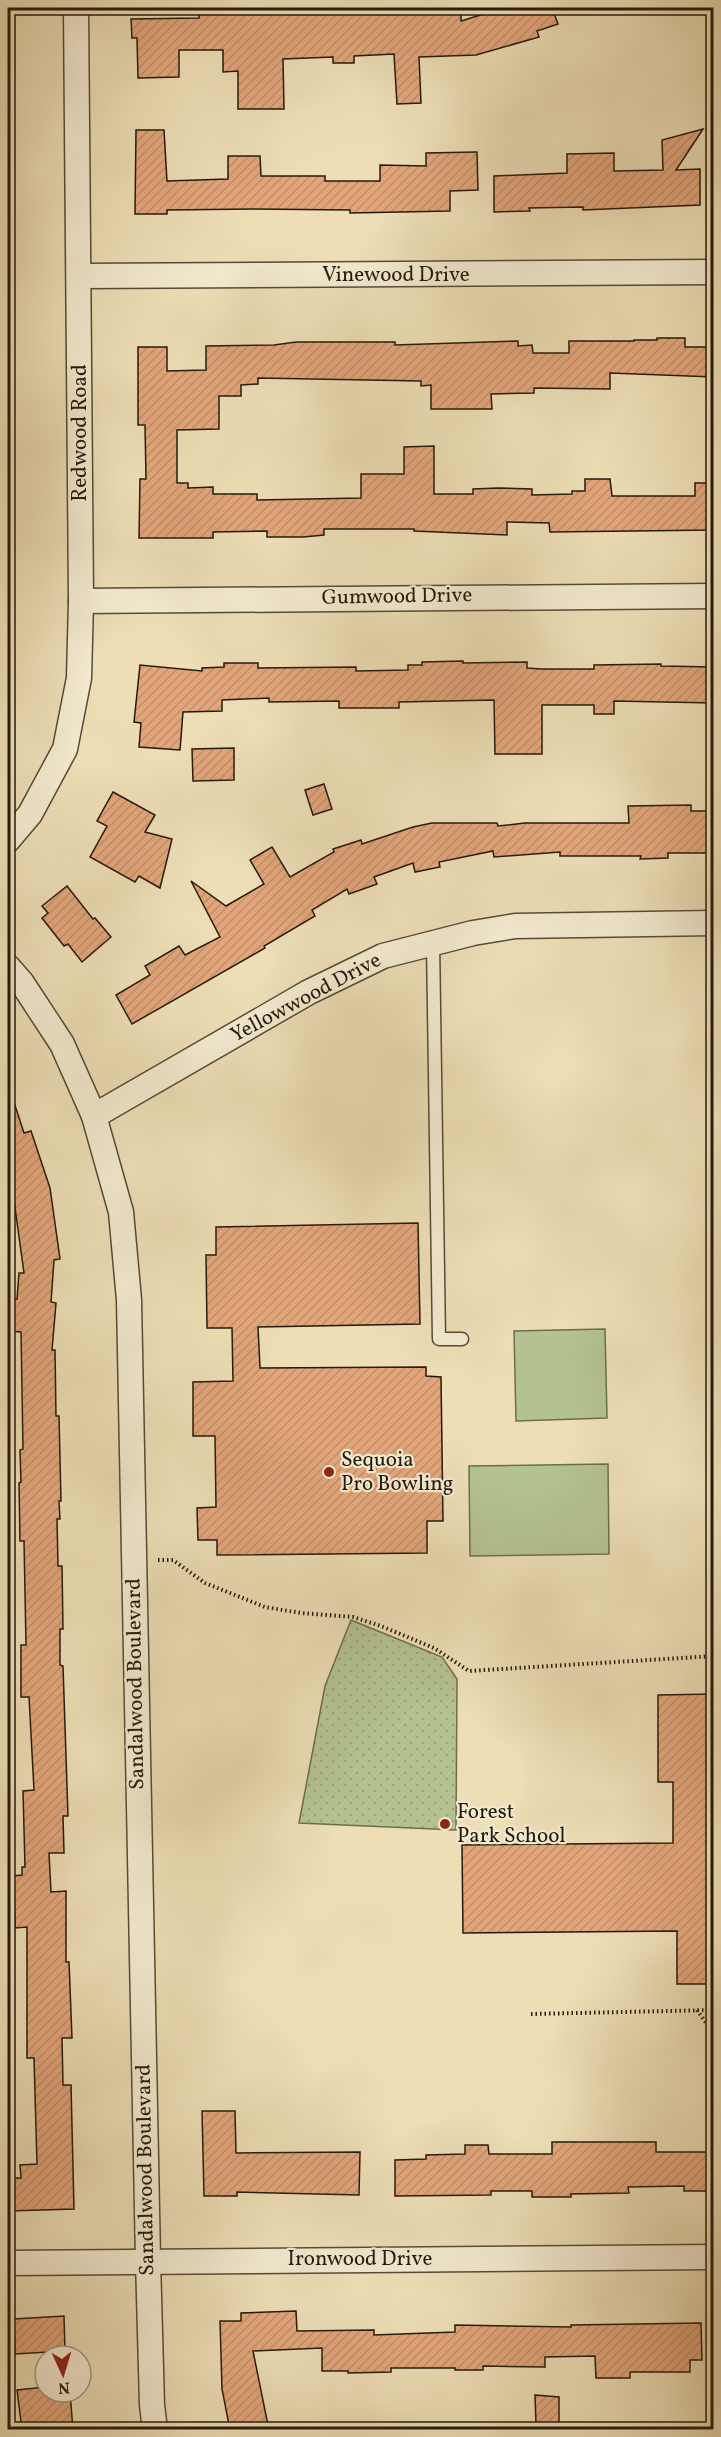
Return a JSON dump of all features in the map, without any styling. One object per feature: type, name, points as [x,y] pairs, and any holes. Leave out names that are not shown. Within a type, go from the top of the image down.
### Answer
[{"type":"street","name":"Redwood Road","points":[[8,840],[30,813],[65,749],[80,678],[76,8]]},
{"type":"street","name":"Vinewood Drive","points":[[79,276],[714,272]]},
{"type":"street","name":"Gumwood Drive","points":[[81,601],[714,596]]},
{"type":"street","name":"Yellowwood Drive","points":[[94,1116],[309,992],[383,956],[433,942],[515,926],[714,923]]},
{"type":"street","name":"Sandalwood Boulevard","points":[[8,968],[22,983],[62,1044],[94,1116],[121,1212],[129,1300],[148,2260],[152,2405],[155,2430]]},
{"type":"street","name":"Ironwood Drive","points":[[8,2263],[148,2260],[714,2257]]},
{"type":"lane","points":[[433,942],[439,1339],[462,1339]]},
{"type":"path","points":[[134,1561],[173,1560],[205,1582],[265,1607],[301,1613],[353,1617],[381,1626],[434,1648],[469,1671],[714,1656]]},
{"type":"path","points":[[697,2010],[714,2034]]},
{"type":"path","points":[[531,2014],[714,2010]]},
{"type":"green space","points":[[605,1329],[607,1418],[516,1421],[514,1331]]},
{"type":"green space","points":[[608,1464],[609,1554],[470,1556],[469,1466]]},
{"type":"green space","points":[[351,1620],[442,1657],[457,1679],[456,1830],[299,1823],[325,1686]]},
{"type":"building","points":[[264,8],[461,8],[461,21],[503,8],[552,8],[558,24],[537,31],[539,37],[476,55],[419,57],[421,103],[397,104],[394,54],[354,56],[354,63],[333,63],[333,57],[283,59],[284,109],[238,109],[238,71],[223,72],[223,50],[179,50],[179,77],[138,78],[137,38],[132,38],[131,19],[199,18],[199,13]]},
{"type":"building","points":[[703,129],[676,170],[700,169],[700,205],[583,210],[583,207],[529,208],[530,211],[494,212],[494,176],[567,173],[567,154],[614,153],[614,171],[663,170],[662,140]]},
{"type":"building","points":[[136,130],[164,130],[167,181],[228,179],[228,156],[260,156],[261,176],[325,176],[325,181],[380,181],[380,165],[426,166],[426,153],[477,152],[478,190],[450,191],[450,211],[350,213],[350,210],[254,209],[167,210],[167,214],[135,214]]},
{"type":"building","points":[[657,338],[685,338],[685,347],[714,347],[714,377],[610,373],[610,389],[534,388],[534,393],[491,394],[492,409],[431,409],[431,385],[421,386],[421,381],[258,378],[258,384],[241,385],[241,396],[219,396],[219,429],[177,430],[177,483],[188,483],[188,488],[213,487],[213,494],[257,494],[257,500],[361,498],[361,474],[404,474],[404,447],[434,446],[434,494],[473,494],[473,489],[498,488],[532,489],[532,495],[572,494],[572,491],[585,491],[585,479],[610,479],[612,496],[695,496],[695,483],[714,483],[714,530],[550,532],[549,523],[507,522],[507,535],[414,531],[414,529],[324,529],[324,535],[303,537],[267,537],[267,531],[213,532],[213,538],[139,538],[140,479],[146,479],[145,425],[138,425],[138,347],[167,347],[167,371],[206,370],[206,346],[274,345],[296,342],[395,342],[395,345],[518,341],[518,346],[532,345],[533,353],[569,353],[569,341],[634,341],[657,340]]},
{"type":"building","points":[[463,661],[463,663],[527,662],[527,668],[541,669],[594,669],[594,665],[661,664],[661,666],[714,667],[714,703],[614,701],[614,714],[594,714],[594,705],[542,705],[542,754],[495,754],[494,700],[399,702],[399,708],[339,708],[339,701],[269,702],[269,698],[222,700],[222,711],[183,712],[180,750],[139,747],[141,723],[134,722],[140,665],[202,671],[202,668],[224,667],[224,663],[258,663],[258,668],[356,667],[356,671],[408,670],[408,665],[422,665],[422,662]]},
{"type":"building","points":[[234,748],[234,780],[193,781],[192,749]]},
{"type":"building","points":[[324,784],[332,809],[313,815],[305,790]]},
{"type":"building","points":[[113,792],[155,815],[145,832],[172,839],[160,888],[139,876],[135,882],[90,857],[107,826],[97,821]]},
{"type":"building","points":[[691,805],[691,811],[714,811],[714,853],[668,853],[668,858],[640,859],[641,856],[560,856],[560,852],[494,857],[493,851],[439,862],[440,867],[415,872],[413,863],[374,877],[377,884],[349,894],[347,889],[312,910],[315,916],[264,946],[265,948],[132,1024],[116,995],[150,975],[145,966],[179,946],[185,955],[220,937],[191,881],[226,906],[264,884],[250,860],[272,847],[290,877],[334,852],[333,849],[361,840],[362,844],[432,823],[497,823],[498,826],[525,823],[629,823],[628,806]]},
{"type":"building","points":[[67,886],[93,919],[95,918],[111,937],[82,962],[68,944],[64,946],[42,918],[48,913],[42,906]]},
{"type":"building","points":[[8,1093],[11,1093],[24,1133],[31,1131],[50,1188],[60,1259],[54,1260],[51,1302],[56,1303],[52,1350],[55,1350],[56,1416],[59,1416],[61,1501],[59,1501],[60,1519],[57,1519],[58,1566],[62,1566],[63,1629],[60,1629],[60,1665],[63,1666],[68,1816],[63,1816],[64,1853],[49,1853],[51,1892],[66,1891],[66,1962],[69,1962],[72,2038],[62,2038],[63,2085],[71,2085],[74,2209],[8,2211],[8,2178],[21,2178],[20,2165],[37,2164],[34,2058],[27,2058],[27,1927],[15,1928],[13,1876],[22,1875],[22,1867],[25,1867],[23,1791],[34,1790],[29,1697],[21,1697],[21,1645],[26,1645],[24,1541],[20,1541],[19,1483],[21,1482],[20,1450],[23,1449],[21,1332],[8,1331],[8,1299],[17,1299],[19,1273],[24,1273],[12,1186],[8,1187]]},
{"type":"building","name":"Sequoia Pro Bowling","points":[[418,1223],[420,1324],[258,1327],[260,1368],[426,1367],[426,1376],[441,1377],[443,1521],[427,1521],[427,1553],[217,1555],[217,1540],[198,1540],[197,1508],[216,1507],[215,1436],[193,1436],[193,1382],[233,1381],[232,1328],[207,1328],[206,1255],[216,1255],[216,1227]]},
{"type":"building","points":[[714,1694],[714,1898],[712,1898],[714,1984],[677,1984],[677,1931],[463,1933],[462,1845],[673,1843],[673,1782],[658,1782],[658,1695]]},
{"type":"building","points":[[202,2111],[235,2111],[236,2153],[360,2152],[359,2195],[237,2192],[237,2196],[204,2196]]},
{"type":"building","points":[[552,2142],[656,2142],[656,2152],[714,2152],[714,2191],[684,2191],[684,2186],[628,2187],[629,2193],[571,2194],[571,2197],[532,2197],[532,2191],[491,2191],[491,2195],[395,2196],[395,2160],[426,2159],[426,2155],[465,2154],[465,2145],[488,2145],[489,2154],[552,2154]]},
{"type":"building","points":[[296,2311],[297,2331],[374,2330],[374,2335],[455,2332],[455,2325],[571,2327],[571,2325],[701,2323],[702,2360],[690,2360],[690,2372],[630,2372],[630,2378],[596,2378],[595,2356],[545,2357],[545,2367],[483,2366],[483,2370],[391,2368],[391,2372],[348,2373],[348,2371],[322,2371],[322,2348],[253,2351],[269,2430],[237,2430],[235,2424],[229,2425],[222,2389],[220,2321],[241,2321],[241,2313]]},
{"type":"building","points":[[64,2316],[65,2344],[33,2344],[33,2353],[15,2354],[14,2319]]},
{"type":"building","points":[[33,2388],[33,2404],[71,2404],[73,2430],[22,2430],[17,2390]]},
{"type":"building","points":[[535,2395],[559,2397],[559,2424],[536,2424]]},
{"type":"place","name":"Sequoia Pro Bowling","points":[[329,1472]]},
{"type":"place","name":"Forest Park School","points":[[445,1824]]}]
